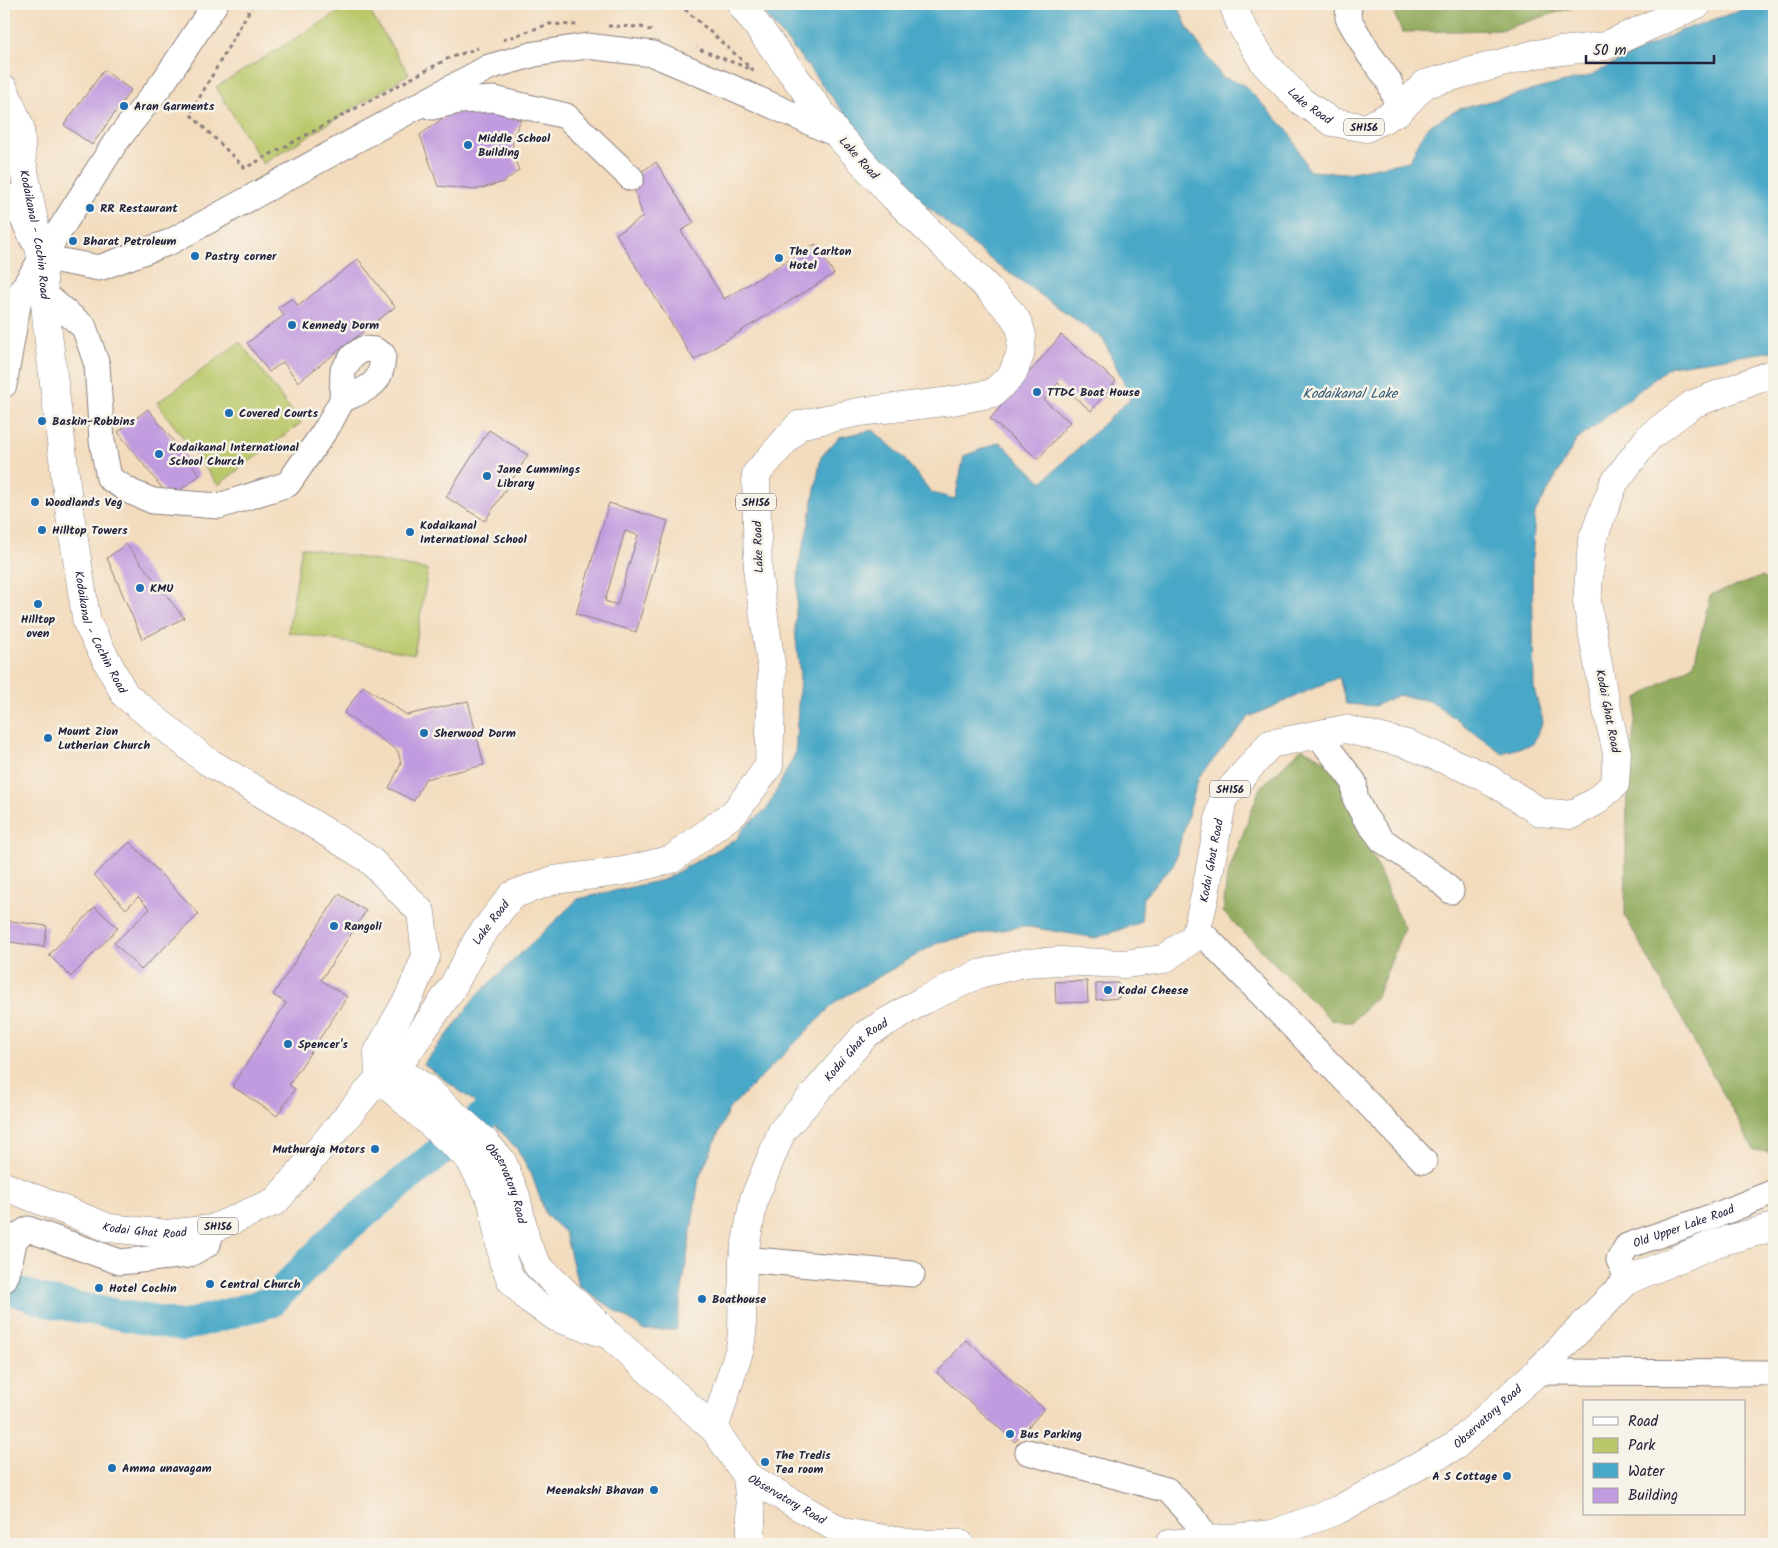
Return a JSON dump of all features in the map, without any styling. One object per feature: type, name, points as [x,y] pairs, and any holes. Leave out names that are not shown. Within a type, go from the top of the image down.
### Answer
[{"type":"main road","name":"Lake Road","points":[[384,1066],[452,988],[478,938],[512,895],[554,880],[624,871],[672,859],[735,812],[769,766],[772,671],[758,576],[756,474],[793,432],[800,425],[859,412],[952,401],[993,393],[1012,375],[1020,355],[1022,334],[1013,315],[989,289],[894,197],[838,135],[741,4]]},
{"type":"main road","name":"Lake Road","points":[[1233,4],[1240,24],[1265,64],[1301,101],[1332,122],[1366,128],[1399,111],[1425,84],[1535,54],[1606,46],[1698,4]]},
{"type":"main road","name":"Kodaikanal - Cochin Road","points":[[4,89],[20,127],[22,161],[42,257],[47,325],[69,508],[87,623],[125,695],[207,761],[369,859],[421,912],[426,956],[384,1066]]},
{"type":"main road","name":"Kodai Ghat Road","points":[[714,1429],[740,1348],[742,1333],[742,1259],[754,1199],[782,1131],[866,1034],[922,1001],[979,974],[1024,962],[1060,961],[1124,964],[1164,959],[1195,937],[1204,900],[1223,798],[1270,744],[1345,729],[1408,744],[1484,776],[1540,812],[1571,815],[1595,802],[1615,784],[1618,753],[1603,692],[1587,602],[1592,541],[1614,483],[1649,437],[1693,404],[1774,373]]},
{"type":"main road","name":"Observatory Road","points":[[384,1066],[477,1150],[492,1201],[503,1261],[511,1280],[529,1299],[557,1318],[609,1335],[714,1429],[747,1476],[843,1532],[915,1544],[960,1544]]},
{"type":"main road","name":"Kodai Ghat Road","points":[[4,1186],[109,1228],[167,1234],[212,1229],[276,1201],[384,1066]]},
{"type":"main road","name":"Observatory Road","points":[[1169,1544],[1273,1534],[1338,1510],[1455,1446],[1537,1372],[1628,1280],[1716,1243],[1774,1227]]},
{"type":"main road","points":[[747,1476],[751,1515],[750,1544]]},
{"type":"street","points":[[4,385],[20,292],[115,143],[164,81],[214,4]]},
{"type":"street","points":[[1348,4],[1348,18],[1369,54],[1389,82],[1399,111]]},
{"type":"street","points":[[42,257],[99,268],[170,242],[490,67],[535,54],[587,46],[653,54],[838,135]]},
{"type":"street","points":[[405,113],[459,101],[494,99],[566,116],[631,178]]},
{"type":"street","points":[[4,195],[18,211],[42,257]]},
{"type":"street","points":[[44,294],[84,327],[95,358],[102,441],[109,478],[131,492],[153,501],[219,506],[288,484],[328,426],[342,400]]},
{"type":"street","points":[[9,348],[20,316],[34,308],[47,325]]},
{"type":"street","points":[[1318,735],[1354,782],[1355,798],[1364,816],[1382,840],[1437,878],[1451,891]]},
{"type":"street","points":[[1197,928],[1424,1161]]},
{"type":"street","name":"Old Upper Lake Road","points":[[1628,1280],[1619,1260],[1627,1246],[1722,1213],[1774,1192]]},
{"type":"street","points":[[5,1277],[16,1238],[28,1229],[120,1262],[188,1255],[208,1244],[212,1229]]},
{"type":"street","points":[[742,1259],[912,1274]]},
{"type":"street","points":[[1537,1372],[1774,1373]]},
{"type":"street","points":[[1028,1452],[1167,1490],[1195,1520],[1207,1541]]},
{"type":"path","points":[[253,4],[190,114],[245,168],[450,58]]},
{"type":"green space","points":[[352,4],[365,4],[409,74],[263,164],[216,87]]},
{"type":"green space","points":[[1390,4],[1584,4],[1501,30],[1402,32]]},
{"type":"green space","name":"Covered Courts","points":[[240,342],[301,423],[218,485],[157,403]]},
{"type":"green space","points":[[302,547],[428,570],[414,654],[288,632]]},
{"type":"green space","points":[[1761,577],[1774,584],[1774,1153],[1754,1150],[1625,916],[1627,786],[1638,698],[1694,664],[1710,595]]},
{"type":"green space","points":[[1302,748],[1333,765],[1404,928],[1377,996],[1352,1022],[1331,1020],[1223,912],[1227,876],[1260,788]]},
{"type":"water","name":"Kodaikanal Lake","points":[[756,4],[1177,4],[1188,29],[1222,77],[1244,85],[1290,133],[1309,171],[1347,173],[1409,161],[1427,127],[1459,109],[1589,76],[1680,31],[1759,4],[1774,4],[1774,351],[1670,366],[1576,441],[1535,513],[1532,562],[1534,689],[1543,721],[1533,744],[1502,753],[1431,701],[1398,695],[1375,706],[1346,704],[1339,677],[1249,717],[1199,777],[1174,864],[1143,897],[1141,922],[1096,938],[1023,926],[939,942],[837,1001],[729,1109],[699,1178],[676,1330],[644,1330],[578,1285],[565,1233],[546,1215],[531,1173],[517,1149],[472,1100],[423,1064],[453,1028],[475,997],[578,899],[663,880],[738,838],[743,828],[767,809],[795,754],[800,676],[795,630],[799,562],[809,523],[821,457],[839,437],[873,430],[901,455],[932,493],[955,499],[964,456],[1000,442],[1042,482],[1131,398],[1103,339],[990,259],[923,203],[869,145]]},
{"type":"building","points":[[104,70],[131,90],[92,145],[64,125]]},
{"type":"building","name":"Middle School Building","points":[[488,107],[521,120],[513,137],[512,154],[519,170],[504,182],[475,190],[438,186],[420,135],[450,113]]},
{"type":"building","points":[[656,162],[694,223],[681,231],[724,299],[815,244],[834,274],[694,360],[616,234],[643,217],[631,179]]},
{"type":"building","name":"Kennedy Dorm","points":[[358,259],[395,307],[298,382],[283,362],[269,372],[247,343],[284,315],[278,308],[292,298],[298,306]]},
{"type":"building","points":[[1061,335],[1116,381],[1091,411],[1058,383],[1044,400],[1070,422],[1038,459],[990,419]]},
{"type":"building","name":"Kodaikanal International School Church","points":[[148,409],[200,475],[170,498],[118,432]]},
{"type":"building","name":"Jane Cummings Library","points":[[489,430],[528,455],[485,521],[446,497]]},
{"type":"building","points":[[609,503],[668,521],[636,632],[576,614]],"holes":[[[625,531],[638,535],[617,605],[605,601]]]},
{"type":"building","name":"KMU","points":[[126,544],[184,618],[142,639],[107,558]]},
{"type":"building","name":"Sherwood Dorm","points":[[363,686],[407,715],[468,701],[484,765],[425,779],[414,801],[389,788],[401,764],[398,751],[344,713]]},
{"type":"building","points":[[130,842],[199,914],[141,970],[114,943],[150,909],[138,897],[126,909],[94,875]]},
{"type":"building","name":"Spencer's","points":[[339,894],[366,911],[321,980],[347,997],[289,1085],[295,1089],[277,1116],[232,1086],[286,1003],[273,995]]},
{"type":"building","points":[[95,907],[118,928],[71,977],[49,955]]},
{"type":"building","points":[[4,920],[47,926],[44,947],[4,941]]},
{"type":"building","points":[[1087,981],[1088,1002],[1056,1003],[1055,982]]},
{"type":"building","points":[[1118,983],[1119,998],[1096,1000],[1096,984]]},
{"type":"building","points":[[966,1340],[1044,1409],[1015,1442],[937,1373]]},
{"type":"waterway","points":[[4,1287],[48,1302],[183,1326],[271,1302],[336,1236],[519,1087]]},
{"type":"place","name":"Aran Garments","points":[[124,106]]},
{"type":"place","name":"Middle School Building","points":[[468,145]]},
{"type":"place","name":"RR Restaurant","points":[[90,208]]},
{"type":"place","name":"Bharat Petroleum","points":[[73,241]]},
{"type":"place","name":"Pastry corner","points":[[195,256]]},
{"type":"place","name":"The Carlton Hotel","points":[[779,258]]},
{"type":"place","name":"Kennedy Dorm","points":[[292,325]]},
{"type":"place","name":"TTDC Boat House","points":[[1037,392]]},
{"type":"place","name":"Covered Courts","points":[[229,413]]},
{"type":"place","name":"Baskin-Robbins","points":[[42,421]]},
{"type":"place","name":"Kodaikanal International School Church","points":[[159,454]]},
{"type":"place","name":"Jane Cummings Library","points":[[487,476]]},
{"type":"place","name":"Woodlands Veg","points":[[35,502]]},
{"type":"place","name":"Hilltop Towers","points":[[42,530]]},
{"type":"place","name":"Kodaikanal International School","points":[[410,532]]},
{"type":"place","name":"KMU","points":[[140,588]]},
{"type":"place","name":"Hilltop oven","points":[[38,604]]},
{"type":"place","name":"Sherwood Dorm","points":[[424,733]]},
{"type":"place","name":"Mount Zion Lutherian Church","points":[[48,738]]},
{"type":"place","name":"Rangoli","points":[[334,926]]},
{"type":"place","name":"Kodai Cheese","points":[[1108,990]]},
{"type":"place","name":"Spencer's","points":[[288,1044]]},
{"type":"place","name":"Muthuraja Motors","points":[[375,1149]]},
{"type":"place","name":"Central Church","points":[[210,1284]]},
{"type":"place","name":"Hotel Cochin","points":[[99,1288]]},
{"type":"place","name":"Boathouse","points":[[702,1299]]},
{"type":"place","name":"Bus Parking","points":[[1010,1434]]},
{"type":"place","name":"The Tredis Tea room","points":[[765,1462]]},
{"type":"place","name":"Amma unavagam","points":[[112,1468]]},
{"type":"place","name":"A S Cottage","points":[[1507,1476]]},
{"type":"place","name":"Meenakshi Bhavan","points":[[654,1490]]}]
